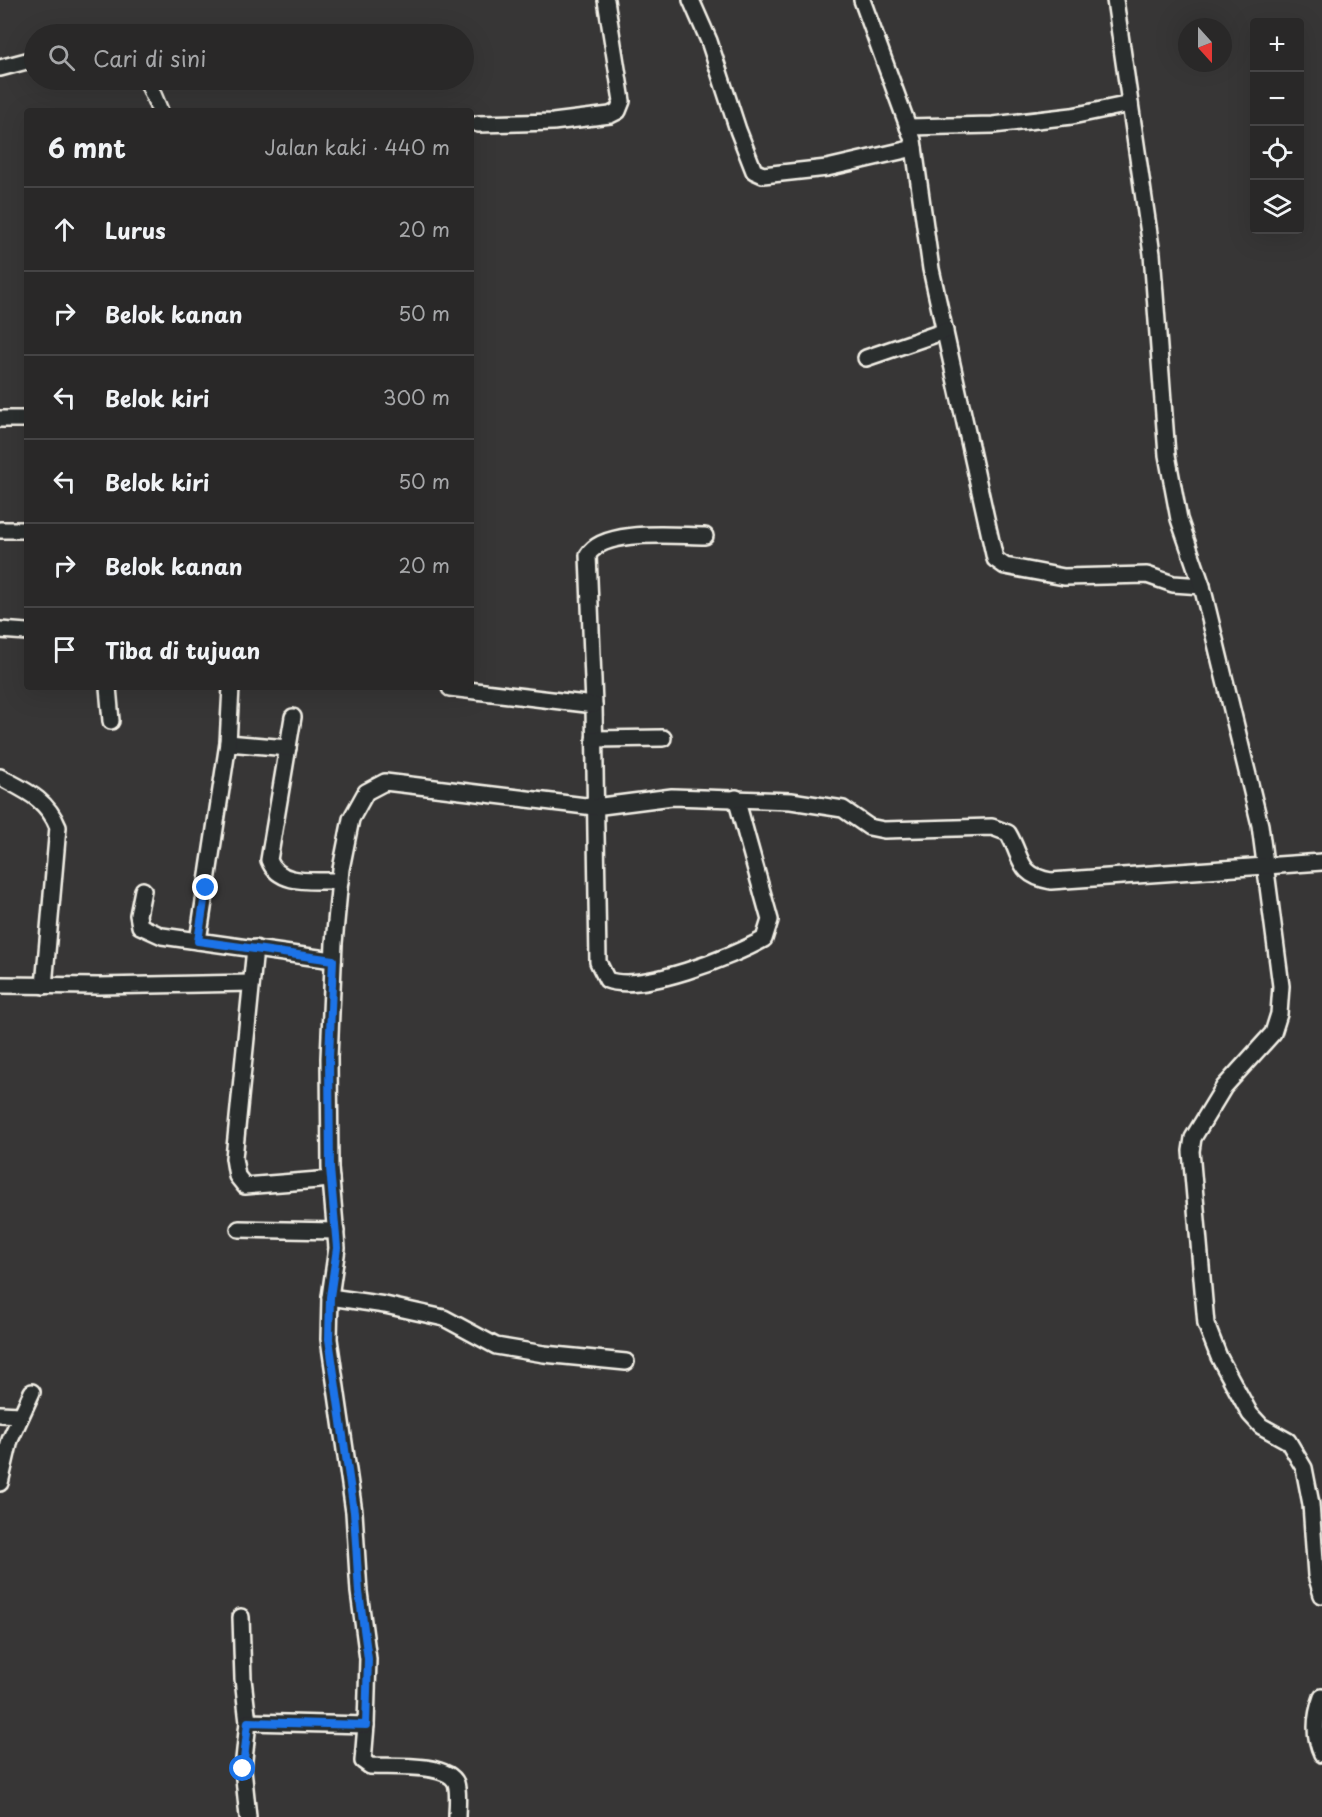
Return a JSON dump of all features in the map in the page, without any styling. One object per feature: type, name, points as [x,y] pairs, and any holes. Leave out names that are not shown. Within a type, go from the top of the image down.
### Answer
[{"type":"street","points":[[478,124],[553,122],[610,115],[618,111],[622,101],[606,0]]},
{"type":"street","points":[[691,0],[709,41],[754,171],[763,175],[826,168],[914,148]]},
{"type":"street","points":[[862,0],[914,148],[932,269],[992,548],[999,563],[1064,577],[1147,575],[1173,584],[1202,586]]},
{"type":"street","points":[[1115,0],[1158,310],[1167,455],[1179,519],[1202,586],[1260,825],[1281,986],[1273,1033],[1224,1087],[1193,1138],[1191,1151],[1206,1324],[1219,1357],[1250,1414],[1261,1426],[1287,1441],[1304,1468],[1309,1490],[1316,1575],[1322,1594]]},
{"type":"street","points":[[0,68],[24,62]]},
{"type":"street","points":[[151,90],[159,108]]},
{"type":"street","points":[[908,127],[993,125],[1072,116],[1130,104]]},
{"type":"street","points":[[867,358],[945,330]]},
{"type":"street","points":[[0,420],[24,419]]},
{"type":"street","points":[[0,530],[24,530]]},
{"type":"street","points":[[705,536],[613,538],[592,548],[588,555],[594,705],[598,962],[606,980],[616,984],[667,976],[730,955],[764,939],[770,920],[735,798]]},
{"type":"street","points":[[0,630],[24,632]]},
{"type":"street","points":[[108,690],[111,721]]},
{"type":"street","points":[[198,941],[228,743],[231,690]]},
{"type":"street","points":[[467,690],[594,705]]},
{"type":"street","points":[[293,717],[269,860],[273,871],[282,878],[340,881]]},
{"type":"street","points":[[594,738],[663,738]]},
{"type":"street","points":[[228,743],[288,748]]},
{"type":"street","points":[[0,777],[38,797],[52,811],[58,827],[44,986]]},
{"type":"street","points":[[457,1817],[456,1783],[449,1774],[437,1769],[370,1766],[363,1761],[368,1659],[359,1592],[354,1512],[329,1339],[330,1297],[337,1248],[331,1179],[329,1058],[333,960],[340,881],[351,819],[366,792],[385,782],[594,807],[672,797],[791,801],[843,808],[869,827],[884,830],[992,827],[1008,833],[1021,864],[1031,876],[1051,881],[1322,862]]},
{"type":"street","points":[[143,890],[138,915],[142,928],[162,936],[333,960]]},
{"type":"street","points":[[255,948],[235,1147],[237,1176],[245,1186],[331,1179]]},
{"type":"street","points":[[0,985],[251,983]]},
{"type":"street","points":[[239,1229],[336,1231]]},
{"type":"street","points":[[330,1297],[385,1305],[444,1318],[496,1346],[544,1354],[626,1362]]},
{"type":"street","points":[[0,1483],[10,1440],[32,1392]]},
{"type":"street","points":[[0,1414],[20,1415]]},
{"type":"street","points":[[241,1617],[243,1679],[248,1722],[243,1769],[248,1817]]},
{"type":"street","points":[[1322,1697],[1316,1726],[1316,1742],[1322,1754]]},
{"type":"street","points":[[248,1722],[366,1725]]},
{"type":"route","points":[[206,888],[198,941],[333,960],[329,1058],[330,1168],[337,1248],[330,1297],[329,1339],[354,1512],[359,1592],[368,1659],[366,1725],[268,1725],[248,1722],[244,1742],[243,1769]]}]
